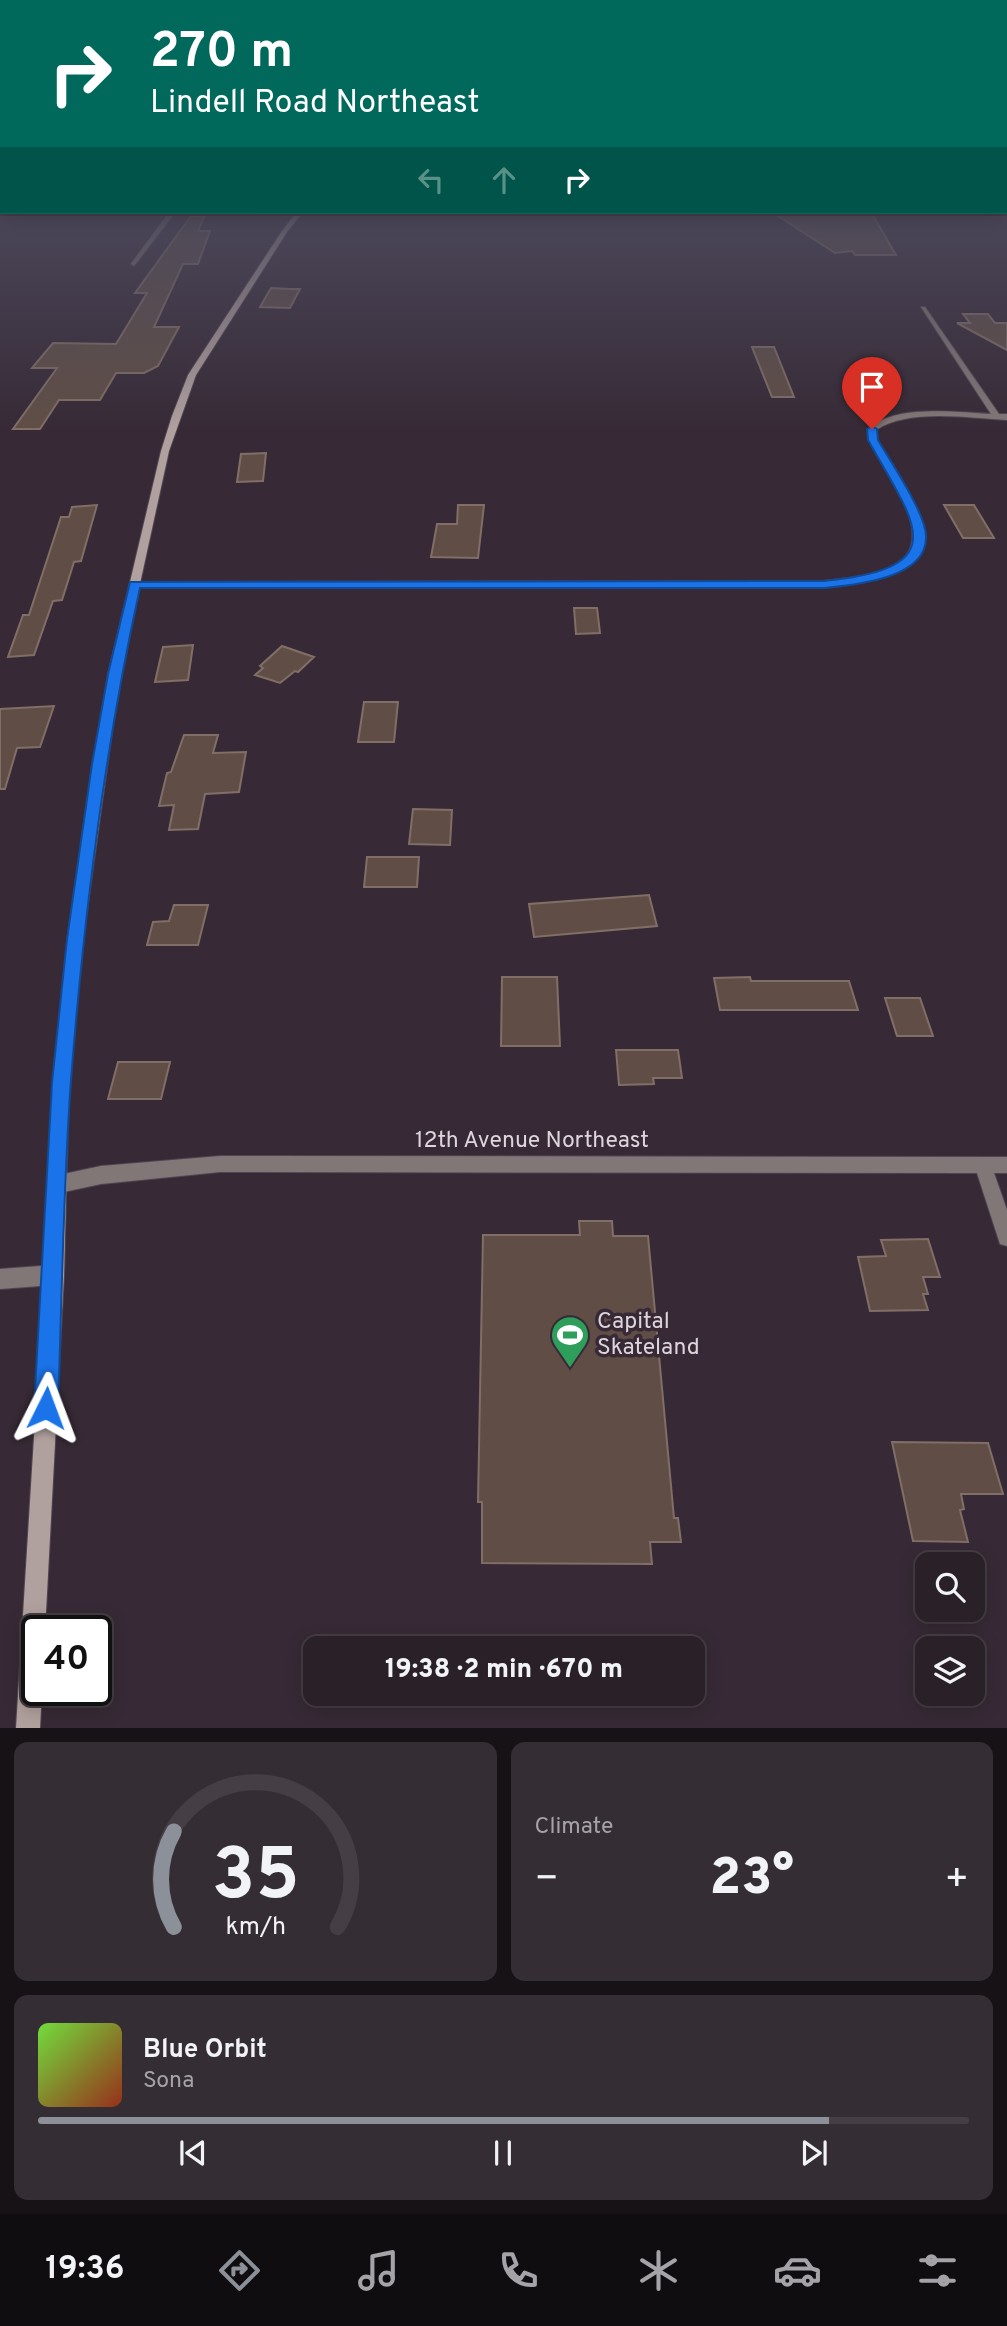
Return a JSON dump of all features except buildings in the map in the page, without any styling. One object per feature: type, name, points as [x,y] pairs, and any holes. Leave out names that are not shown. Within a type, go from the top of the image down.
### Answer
[{"type":"street","points":[[28,1727],[54,1275],[61,1083],[76,939],[101,751],[114,674],[165,451],[192,375],[262,269]]},
{"type":"street","points":[[923,308],[1002,417]]},
{"type":"street","points":[[134,585],[824,584],[862,581],[906,565],[917,550],[921,536],[913,512],[873,440],[872,429],[881,422],[900,417],[1002,417]]},
{"type":"street","name":"12th Avenue Northeast","points":[[58,1184],[101,1175],[220,1164],[1007,1165]]},
{"type":"street","points":[[983,1166],[1007,1237]]},
{"type":"street","points":[[0,1279],[54,1275]]},
{"type":"place","name":"Capital Skateland","points":[[570,1369]]},
{"type":"route","points":[[46,1408],[61,1083],[76,939],[99,764],[114,674],[134,585],[824,584],[862,581],[906,565],[917,550],[921,536],[913,512],[873,440],[872,429]]}]
